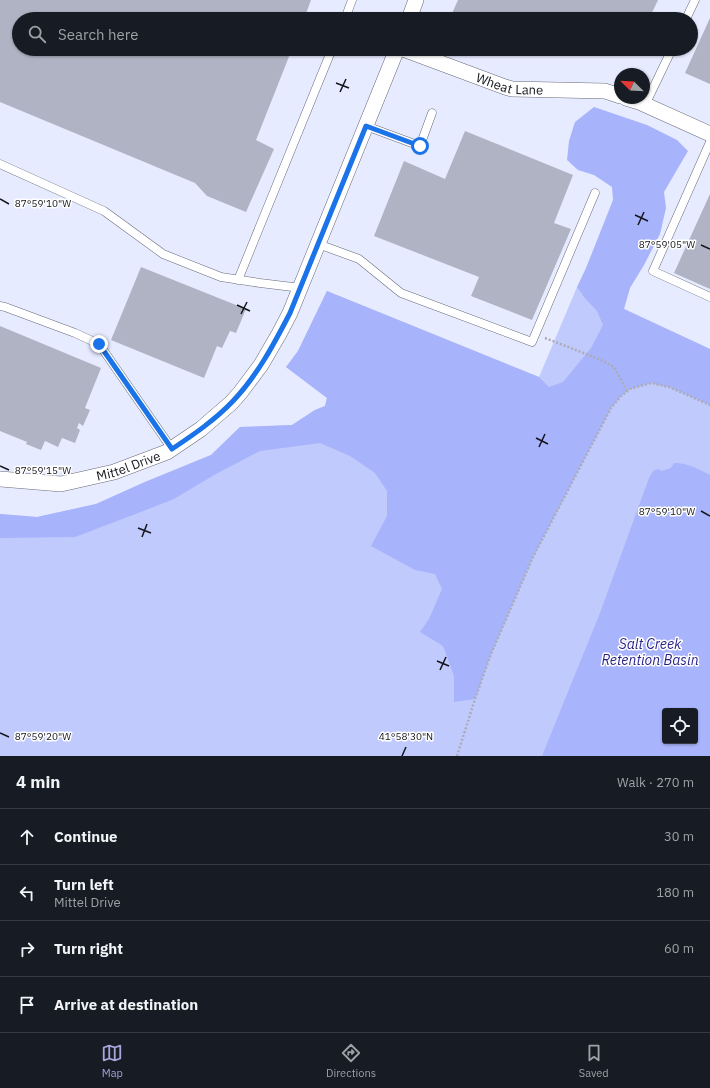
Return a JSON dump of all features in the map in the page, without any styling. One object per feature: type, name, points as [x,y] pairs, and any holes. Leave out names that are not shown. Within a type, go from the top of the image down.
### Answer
[{"type":"street","points":[[412,12],[416,0]]},
{"type":"street","name":"Mittel Drive","points":[[0,479],[61,484],[114,472],[172,449],[201,429],[240,394],[261,365],[280,334],[290,313],[394,56]]},
{"type":"street","name":"Wheat Lane","points":[[423,56],[512,89],[605,91],[614,94]]},
{"type":"street","points":[[645,105],[710,134]]},
{"type":"lane","points":[[348,12],[352,0]]},
{"type":"lane","points":[[689,12],[695,0]]},
{"type":"lane","points":[[238,280],[329,56]]},
{"type":"lane","points":[[645,105],[669,56]]},
{"type":"lane","points":[[366,126],[420,146],[432,113]]},
{"type":"lane","points":[[710,142],[653,271],[710,297]]},
{"type":"lane","points":[[0,164],[104,211],[163,254],[221,277],[301,288]]},
{"type":"lane","points":[[318,244],[359,259],[401,293],[532,342],[595,193]]},
{"type":"lane","points":[[0,306],[75,333],[99,344],[172,449]]},
{"type":"path","points":[[553,341],[599,359],[614,367],[627,391]]},
{"type":"path","points":[[457,756],[491,654],[532,557],[611,408],[621,396],[630,389],[651,383],[669,386],[710,405]]},
{"type":"shaded area","points":[[0,0],[710,0],[710,349],[577,287],[539,377],[328,291],[298,351],[286,367],[327,398],[325,406],[315,410],[292,425],[240,427],[211,455],[96,504],[37,517],[0,514]]},
{"type":"shaded area","points":[[594,107],[647,125],[677,140],[688,151],[664,192],[666,208],[660,234],[630,288],[624,309],[710,349],[710,405],[669,387],[651,383],[630,389],[621,396],[611,408],[533,557],[491,654],[475,699],[454,702],[454,676],[443,646],[420,632],[429,619],[442,589],[435,574],[415,570],[371,546],[387,516],[387,491],[375,473],[350,456],[320,443],[260,451],[214,475],[174,499],[75,537],[0,538],[0,514],[37,517],[96,504],[211,455],[240,427],[292,425],[315,410],[325,406],[327,398],[286,367],[298,351],[327,291],[539,377],[549,387],[563,382],[591,348],[603,325],[597,311],[577,287],[613,200],[612,187],[594,175],[578,170],[567,160],[569,141],[575,122]]},
{"type":"shaded area","points":[[577,287],[710,349],[710,756],[0,756],[0,514],[37,517],[96,504],[211,455],[240,427],[292,425],[315,410],[325,406],[327,398],[286,367],[298,351],[327,291],[539,377]]},
{"type":"water","name":"Salt Creek Retention Basin","points":[[674,463],[693,467],[710,475],[710,756],[542,756],[600,613],[649,478],[653,471],[658,469],[662,471],[671,468]]},
{"type":"building","points":[[0,0],[311,0],[307,12],[12,12],[12,56],[289,56],[256,140],[274,149],[246,212],[207,196],[195,183],[0,102]]},
{"type":"building","points":[[458,0],[658,0],[652,12],[453,12]]},
{"type":"building","points":[[710,18],[710,84],[685,73],[693,56],[698,56],[698,44]]},
{"type":"building","points":[[465,131],[573,175],[554,223],[571,229],[532,320],[471,296],[479,277],[374,236],[404,161],[445,179]]},
{"type":"building","points":[[710,194],[710,289],[674,273]]},
{"type":"building","points":[[141,267],[246,309],[236,333],[230,331],[222,348],[217,346],[204,378],[111,340]]},
{"type":"building","points":[[0,326],[101,368],[85,408],[90,410],[83,426],[79,423],[77,428],[80,430],[75,443],[62,438],[58,447],[45,441],[41,450],[26,444],[27,442],[0,431]]},
{"type":"route","points":[[99,344],[172,449],[201,429],[240,394],[261,365],[280,334],[290,313],[366,126],[420,146]]}]
